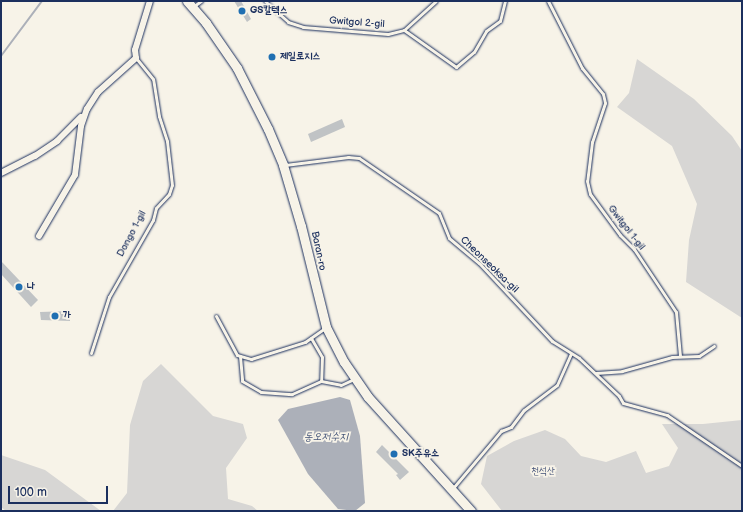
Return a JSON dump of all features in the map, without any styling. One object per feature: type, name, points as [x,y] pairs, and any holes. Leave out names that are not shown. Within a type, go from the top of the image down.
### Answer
[{"type":"main road","name":"Baran-ro","points":[[190,4],[237,68],[268,129],[283,165],[326,327],[354,379],[471,511]]},
{"type":"street","points":[[1,173],[35,156],[57,141],[76,125],[98,92],[136,58],[135,50],[150,1]]},
{"type":"street","points":[[39,236],[75,175],[81,126],[87,109]]},
{"type":"lane","points":[[190,4],[201,1]]},
{"type":"lane","name":"Gwitgol 2-gil","points":[[265,1],[288,22],[303,27],[388,34],[404,30]]},
{"type":"lane","points":[[436,1],[404,30],[456,67],[474,52],[486,31],[500,21],[505,1]]},
{"type":"lane","name":"Gwitgol 1-gil","points":[[548,1],[582,68],[603,94],[605,103],[601,123],[592,142],[587,181],[590,194],[620,235],[634,249],[676,312],[680,356]]},
{"type":"lane","name":"Dongo 1-gil","points":[[91,353],[109,297],[150,226],[156,208],[169,194],[172,185],[167,141],[159,116],[154,79],[136,58]]},
{"type":"lane","name":"Cheonseoksa-gil","points":[[283,165],[348,157],[359,158],[439,213],[449,238],[479,264],[552,341],[579,358],[619,396],[623,403],[667,415],[742,466]]},
{"type":"lane","points":[[216,316],[240,356],[242,381],[261,392],[292,394],[321,381],[341,385],[354,379]]},
{"type":"lane","points":[[240,356],[251,359],[264,356],[311,338],[326,327]]},
{"type":"lane","points":[[311,338],[322,357],[321,381]]},
{"type":"lane","points":[[595,373],[622,371],[680,356],[690,358],[699,356],[714,346]]},
{"type":"lane","points":[[452,490],[501,432],[511,427],[524,410],[557,385],[571,354]]},
{"type":"green space","points":[[637,59],[694,99],[732,136],[742,151],[742,318],[686,282],[689,240],[697,204],[672,146],[617,107],[629,93]]},
{"type":"green space","points":[[161,364],[213,416],[243,424],[247,438],[226,468],[228,499],[252,506],[258,511],[113,511],[127,493],[130,425],[143,381]]},
{"type":"green space","name":"천석산","points":[[742,420],[742,511],[502,511],[481,484],[487,456],[514,441],[545,430],[565,439],[581,456],[606,462],[636,451],[646,473],[669,466],[678,448],[662,424],[703,424]]},
{"type":"green space","points":[[1,455],[45,470],[101,511],[6,511],[1,507]]},
{"type":"water","name":"동오저수지","points":[[340,397],[350,400],[360,436],[365,503],[355,511],[338,509],[308,474],[278,420],[288,409]]},
{"type":"building","points":[[234,1],[241,1],[251,19],[247,22]]},
{"type":"building","points":[[342,119],[345,127],[311,142],[308,134]]},
{"type":"building","name":"나","points":[[1,261],[38,300],[31,307],[1,274]]},
{"type":"building","name":"가","points":[[70,311],[70,321],[41,320],[40,312]]},
{"type":"building","points":[[382,445],[409,472],[400,480],[396,475],[398,474],[376,452]]},
{"type":"waterway","points":[[1,56],[42,1]]},
{"type":"place","name":"GS칼텍스","points":[[242,11]]},
{"type":"place","name":"제일로지스","points":[[272,57]]},
{"type":"place","name":"나","points":[[19,287]]},
{"type":"place","name":"가","points":[[55,316]]},
{"type":"place","name":"SK주유소","points":[[394,454]]}]
